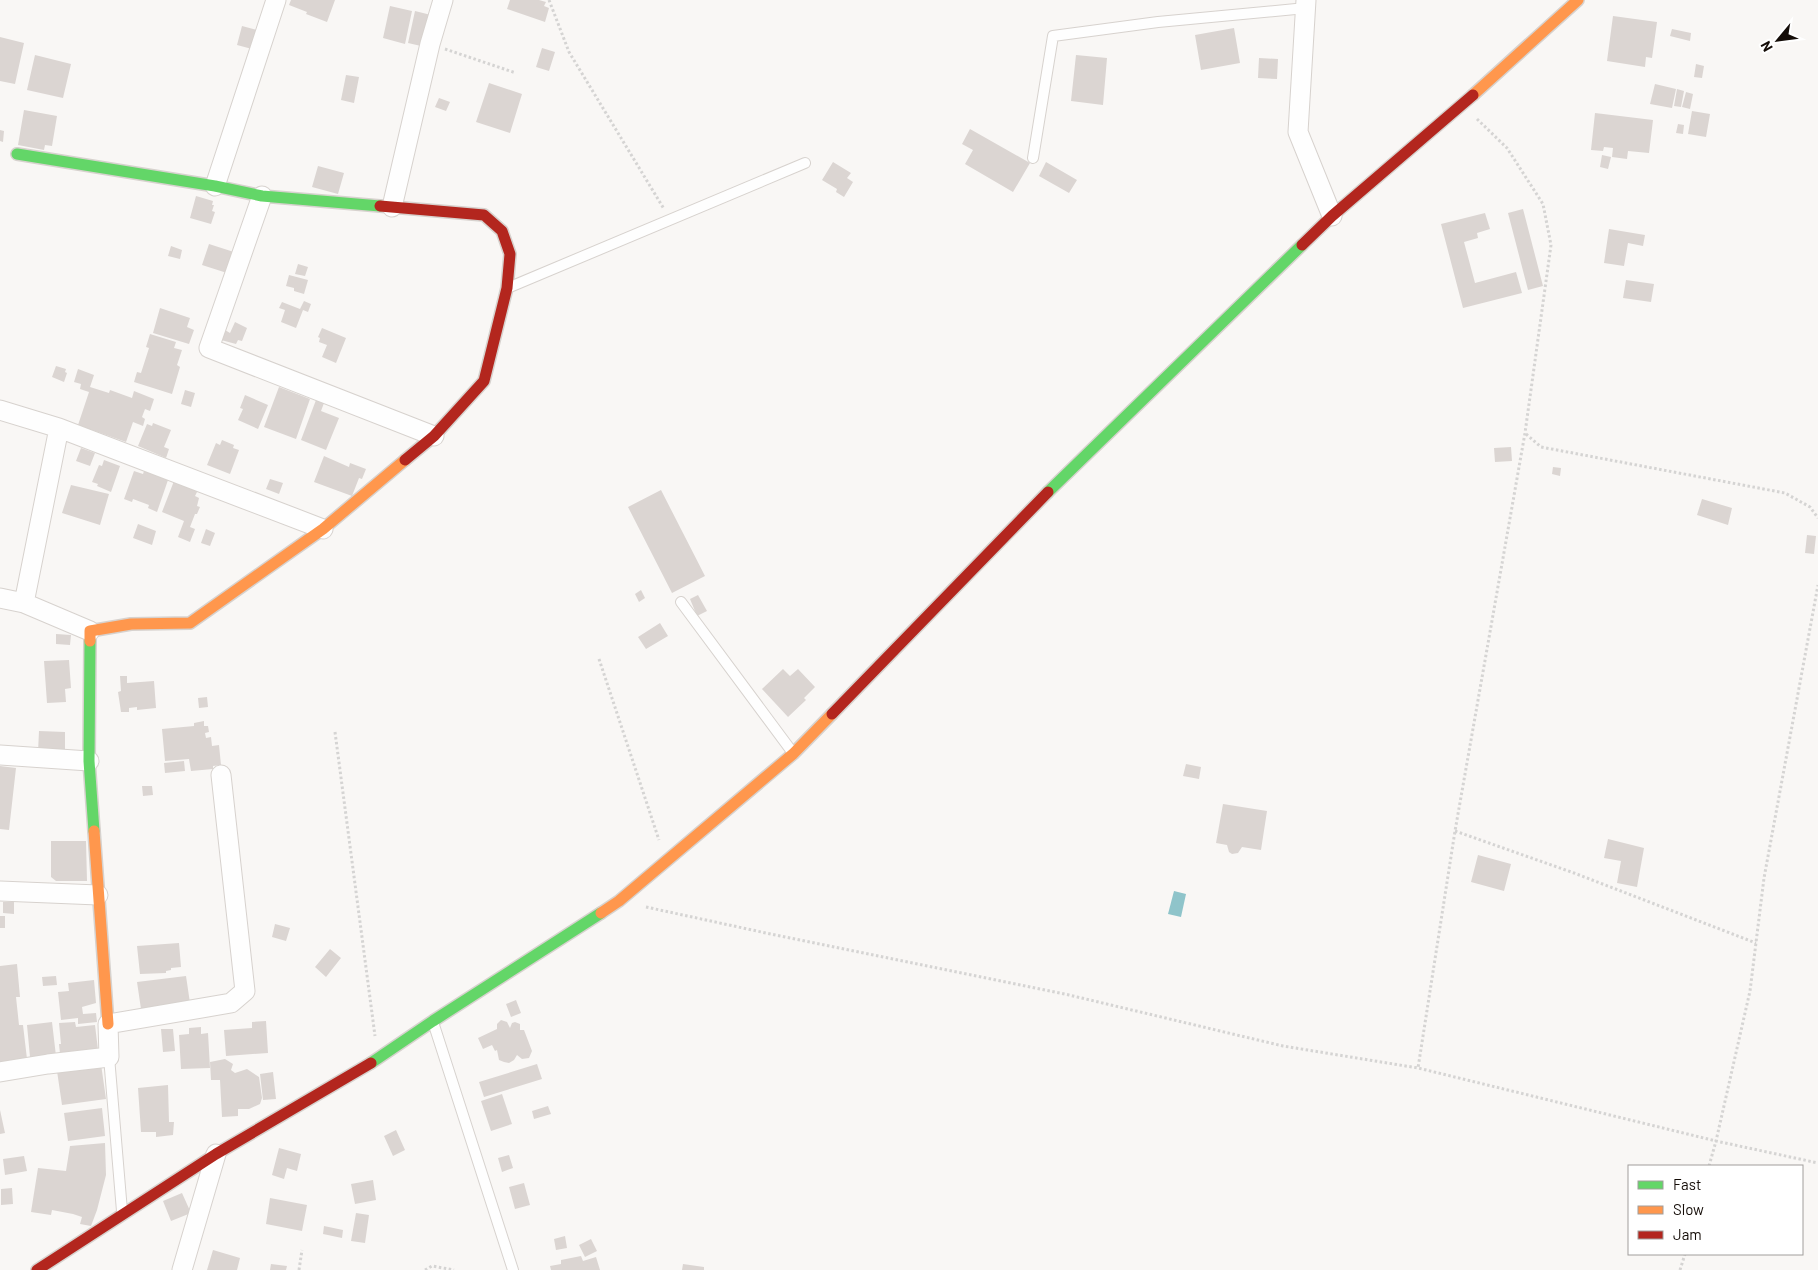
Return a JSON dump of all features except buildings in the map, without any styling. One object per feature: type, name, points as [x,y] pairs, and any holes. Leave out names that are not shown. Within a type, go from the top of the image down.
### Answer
[{"type":"street","points":[[215,186],[276,0]]},
{"type":"street","points":[[392,207],[430,44],[443,0]]},
{"type":"street","points":[[37,1270],[216,1154],[378,1059],[432,1021],[619,901],[793,754],[1033,507],[1332,216],[1462,106],[1578,0]]},
{"type":"street","points":[[1306,4],[1298,132],[1332,216]]},
{"type":"street","points":[[0,598],[24,603],[90,631],[131,624],[190,623],[323,529],[434,436],[484,381],[507,288],[510,254],[502,231],[484,214],[262,196],[215,186],[13,154]]},
{"type":"street","points":[[262,196],[209,348],[434,436]]},
{"type":"street","points":[[0,410],[59,428],[323,529]]},
{"type":"street","points":[[24,603],[59,428]]},
{"type":"street","points":[[0,1072],[109,1057],[89,761],[90,631]]},
{"type":"street","points":[[0,755],[89,761]]},
{"type":"street","points":[[108,1024],[231,1003],[245,991],[221,775]]},
{"type":"street","points":[[0,891],[98,895]]},
{"type":"street","points":[[182,1270],[216,1154]]},
{"type":"lane","points":[[1033,158],[1053,36],[1306,4]]},
{"type":"lane","points":[[507,288],[805,164]]},
{"type":"lane","points":[[681,602],[793,754]]},
{"type":"lane","points":[[432,1021],[513,1270]]},
{"type":"lane","points":[[109,1057],[122,1214]]},
{"type":"path","points":[[549,0],[569,52],[671,219]]},
{"type":"path","points":[[430,44],[516,73]]},
{"type":"path","points":[[1418,1068],[1455,831],[1525,433],[1550,245],[1543,204],[1507,148],[1462,106]]},
{"type":"path","points":[[1525,433],[1541,447],[1785,493],[1810,507],[1818,518]]},
{"type":"path","points":[[1710,1165],[1750,991],[1764,878],[1818,585]]},
{"type":"path","points":[[599,659],[666,862]]},
{"type":"path","points":[[335,732],[378,1059]]},
{"type":"path","points":[[1455,831],[1574,873],[1756,943]]},
{"type":"path","points":[[619,901],[1059,993],[1283,1046],[1418,1068],[1716,1142],[1818,1163]]},
{"type":"path","points":[[299,1270],[302,1250]]},
{"type":"path","points":[[1680,1270],[1685,1255]]},
{"type":"path","points":[[424,1270],[432,1266],[454,1270]]},
{"type":"water","points":[[1174,891],[1186,894],[1181,917],[1168,914]]},
{"type":"traffic: fast","points":[[17,154],[215,186],[262,196],[380,206]]},
{"type":"traffic: fast","points":[[1048,492],[1302,245]]},
{"type":"traffic: fast","points":[[90,641],[89,761],[94,831]]},
{"type":"traffic: fast","points":[[371,1063],[601,913]]},
{"type":"traffic: slow","points":[[1473,95],[1578,0]]},
{"type":"traffic: slow","points":[[90,641],[90,631],[131,624],[190,623],[323,529],[405,460]]},
{"type":"traffic: slow","points":[[601,913],[619,901],[793,754],[832,714]]},
{"type":"traffic: slow","points":[[94,831],[108,1024]]},
{"type":"traffic: jam","points":[[1302,245],[1332,216],[1473,95]]},
{"type":"traffic: jam","points":[[380,206],[484,215],[502,231],[510,254],[507,288],[484,381],[434,436],[405,460]]},
{"type":"traffic: jam","points":[[832,714],[1048,492]]},
{"type":"traffic: jam","points":[[37,1270],[216,1154],[371,1063]]}]
